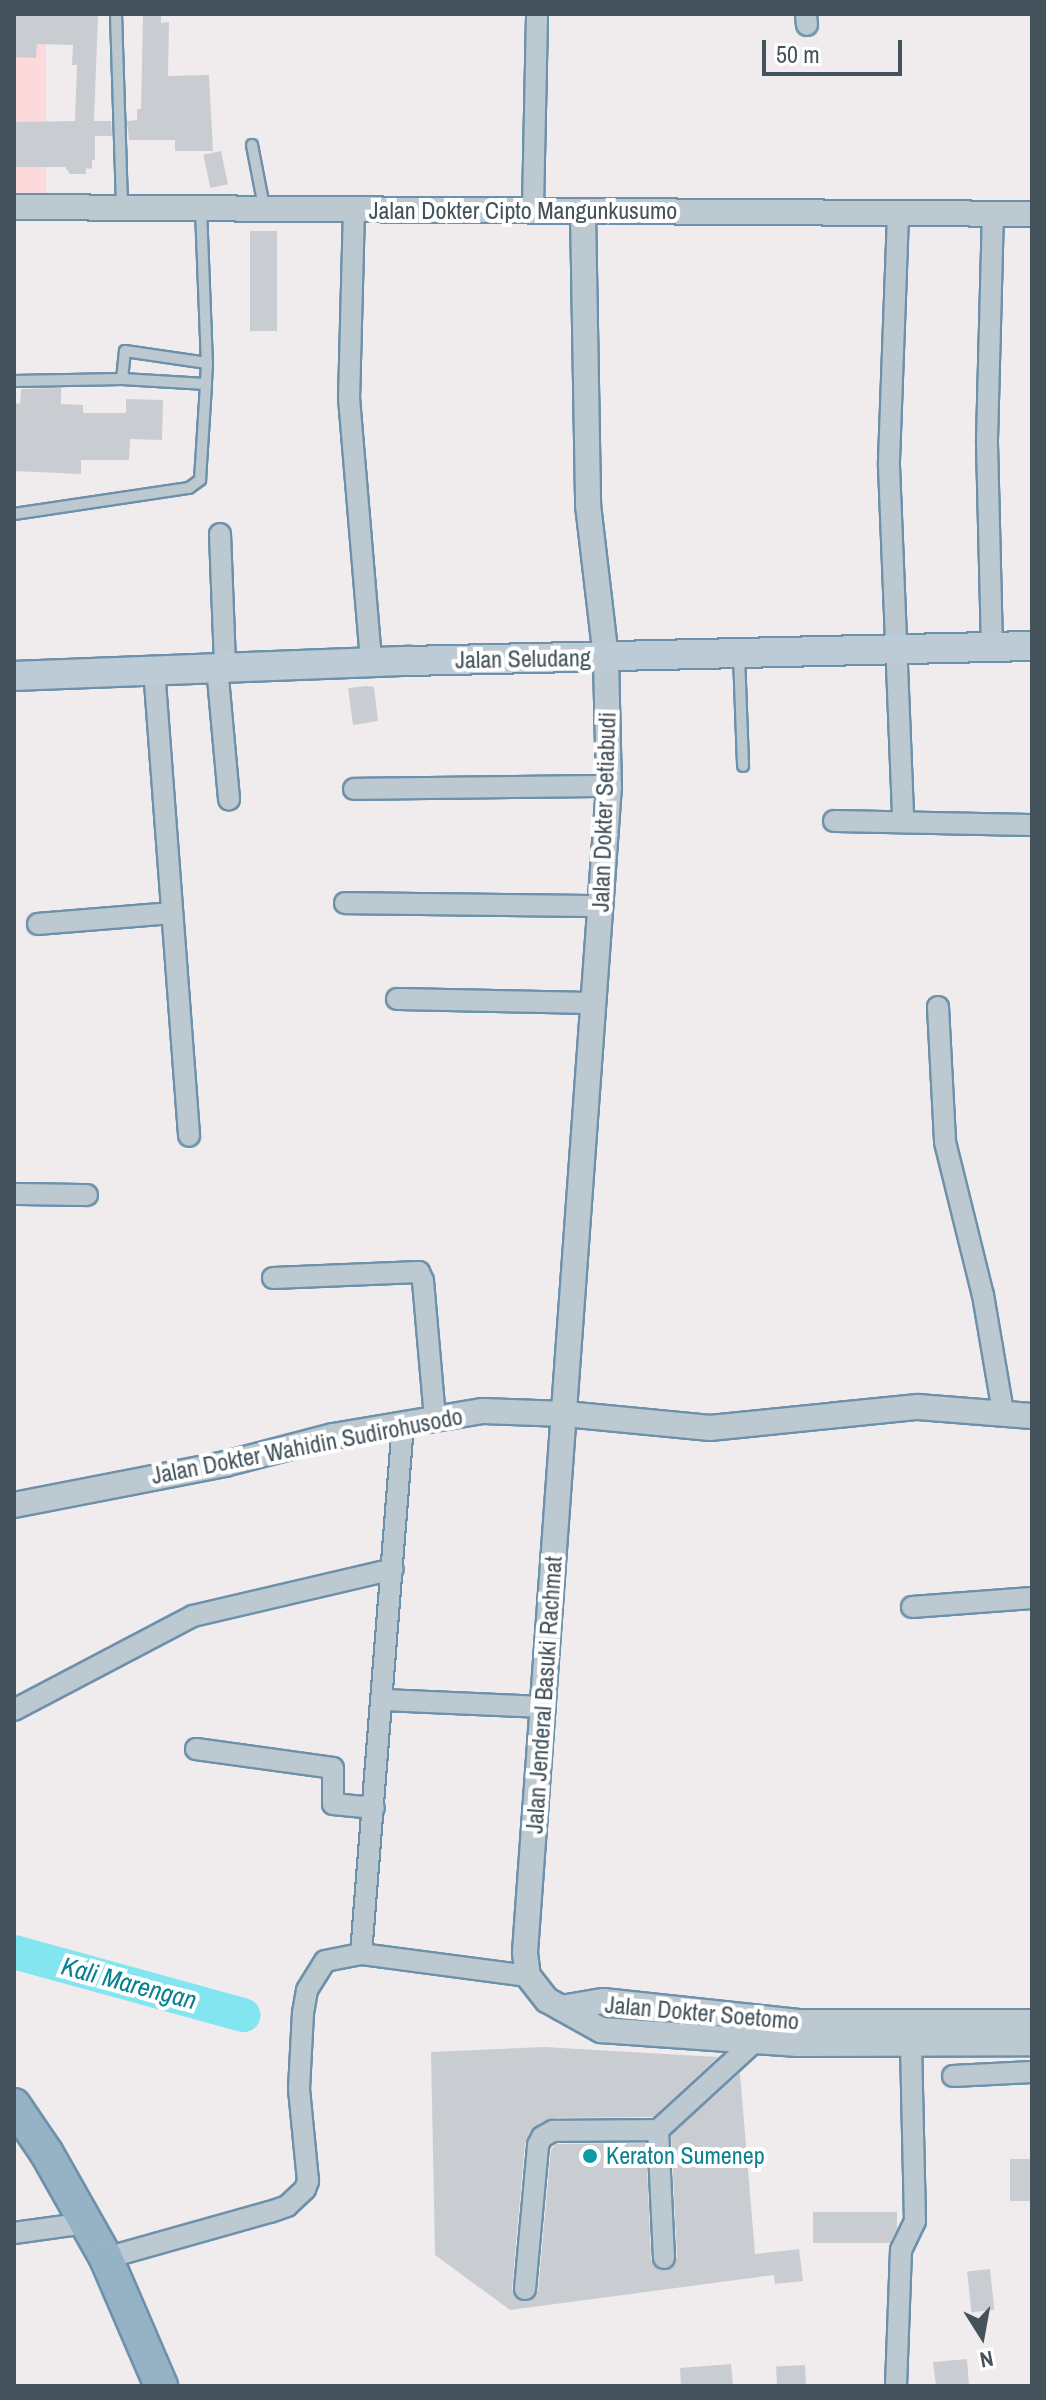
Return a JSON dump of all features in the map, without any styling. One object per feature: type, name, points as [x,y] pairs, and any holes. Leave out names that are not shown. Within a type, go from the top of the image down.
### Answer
[{"type":"highway","points":[[14,2105],[106,2258],[161,2386]]},
{"type":"main road","name":"Jalan Seludang","points":[[14,676],[371,662],[895,652],[1032,646]]},
{"type":"street","points":[[533,207],[537,14]]},
{"type":"street","name":"Jalan Dokter Cipto Mangunkusumo","points":[[14,207],[533,207],[583,211],[1032,214]]},
{"type":"street","points":[[354,209],[349,398],[371,662]]},
{"type":"street","name":"Jalan Dokter Setiabudi","points":[[565,1414],[609,786],[606,658],[588,505],[583,211]]},
{"type":"street","points":[[992,648],[987,440],[993,214]]},
{"type":"street","points":[[898,215],[889,466],[903,822]]},
{"type":"street","points":[[220,534],[221,667],[229,799]]},
{"type":"street","points":[[154,669],[189,1136]]},
{"type":"street","points":[[354,789],[609,786]]},
{"type":"street","points":[[834,821],[1032,825]]},
{"type":"street","points":[[345,903],[601,906]]},
{"type":"street","points":[[38,924],[172,913]]},
{"type":"street","points":[[397,999],[593,1003]]},
{"type":"street","points":[[938,1007],[945,1142],[983,1295],[1003,1412]]},
{"type":"street","points":[[14,1194],[87,1195]]},
{"type":"street","points":[[273,1278],[419,1272],[423,1281],[435,1417]]},
{"type":"street","name":"Jalan Dokter Wahidin Sudirohusodo","points":[[14,1505],[435,1417],[483,1411],[565,1414],[710,1428],[918,1407],[1032,1416]]},
{"type":"street","name":"Jalan Jenderal Basuki Rachmat","points":[[528,1976],[525,1953],[565,1414]]},
{"type":"street","points":[[361,1954],[403,1424]]},
{"type":"street","points":[[14,1710],[193,1616],[393,1569]]},
{"type":"street","points":[[912,1607],[1032,1598]]},
{"type":"street","points":[[382,1700],[545,1707]]},
{"type":"street","points":[[196,1749],[333,1768],[333,1804],[374,1808]]},
{"type":"street","points":[[106,2258],[270,2212],[299,2197],[308,2181],[299,2089],[307,1990],[325,1961],[361,1954],[528,1976]]},
{"type":"street","name":"Jalan Dokter Soetomo","points":[[528,1976],[536,1991],[601,2030],[756,2030],[1032,2043]]},
{"type":"street","name":"Jalan Dokter Soetomo","points":[[911,2035],[1032,2022]]},
{"type":"street","points":[[525,2289],[538,2145],[542,2137],[553,2131],[658,2130],[756,2030]]},
{"type":"street","points":[[896,2386],[901,2250],[915,2221],[911,2035]]},
{"type":"street","points":[[953,2076],[1032,2072]]},
{"type":"street","points":[[658,2130],[664,2258]]},
{"type":"street","points":[[14,2233],[87,2223]]},
{"type":"lane","points":[[116,14],[122,207]]},
{"type":"lane","points":[[252,145],[264,209]]},
{"type":"lane","points":[[14,514],[195,484],[202,474],[207,363],[201,209]]},
{"type":"lane","points":[[122,379],[125,351],[207,363]]},
{"type":"lane","points":[[14,381],[122,379],[206,384]]},
{"type":"lane","points":[[739,655],[743,766]]},
{"type":"shaded area","points":[[14,14],[46,14],[46,200],[14,200]]},
{"type":"building","points":[[14,14],[98,15],[94,121],[111,121],[112,136],[95,136],[95,160],[92,160],[92,169],[86,168],[86,174],[70,174],[65,167],[14,167],[14,122],[75,121],[77,65],[72,65],[73,45],[37,44],[36,58],[14,57]]},
{"type":"building","points":[[143,14],[161,14],[161,23],[169,22],[168,76],[209,75],[213,151],[175,151],[175,140],[129,140],[127,121],[137,120],[137,109],[141,109]]},
{"type":"building","points":[[221,151],[228,184],[210,188],[203,155]]},
{"type":"building","points":[[250,231],[277,231],[277,331],[250,331]]},
{"type":"building","points":[[61,388],[61,404],[83,405],[83,413],[126,413],[126,399],[163,400],[162,440],[130,439],[129,460],[81,460],[81,474],[14,471],[14,403],[20,404],[21,389]]},
{"type":"building","points":[[374,687],[378,721],[353,725],[348,688]]},
{"type":"building","name":"Keraton Sumenep","points":[[544,2047],[718,2057],[653,2117],[553,2118],[531,2130],[525,2144],[512,2288],[517,2299],[530,2301],[538,2291],[551,2149],[556,2144],[646,2143],[651,2259],[659,2270],[672,2268],[677,2257],[671,2135],[740,2073],[755,2254],[799,2249],[803,2281],[775,2284],[774,2275],[510,2310],[435,2255],[431,2052]]},
{"type":"building","points":[[1010,2159],[1032,2159],[1032,2201],[1010,2201]]},
{"type":"building","points":[[813,2212],[897,2212],[897,2228],[890,2243],[813,2243]]},
{"type":"building","points":[[990,2269],[994,2310],[971,2312],[967,2271]]},
{"type":"building","points":[[967,2359],[969,2386],[936,2386],[933,2362]]},
{"type":"building","points":[[731,2364],[733,2386],[681,2386],[680,2368]]},
{"type":"building","points":[[805,2365],[806,2386],[777,2386],[776,2367]]},
{"type":"waterway","name":"Kali Marengan","points":[[14,1952],[243,2015]]},
{"type":"place","name":"Keraton Sumenep","points":[[590,2156]]}]
